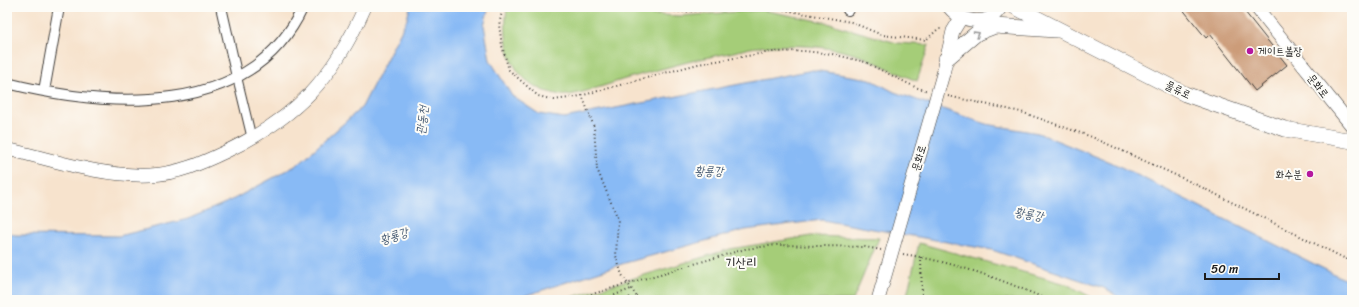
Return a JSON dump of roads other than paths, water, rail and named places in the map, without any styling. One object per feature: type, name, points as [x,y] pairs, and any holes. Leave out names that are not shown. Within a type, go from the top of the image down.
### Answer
[{"type":"main road","name":"물류로","points":[[1015,7],[1185,94],[1222,109],[1284,129],[1352,141]]},
{"type":"main road","points":[[1040,7],[1062,31]]},
{"type":"main road","points":[[946,59],[977,33],[995,26],[1062,31]]},
{"type":"street","points":[[44,91],[59,7]]},
{"type":"street","points":[[221,7],[252,139]]},
{"type":"street","points":[[7,82],[73,96],[121,99],[170,97],[202,91],[237,77],[257,64],[279,44],[303,7]]},
{"type":"street","points":[[7,148],[109,172],[151,175],[182,170],[196,165],[252,139],[286,116],[326,76],[354,32],[365,7]]},
{"type":"street","points":[[949,7],[961,18],[972,21],[982,20],[991,16],[1001,7]]},
{"type":"street","name":"문화로","points":[[1256,7],[1352,126]]},
{"type":"street","name":"문화로","points":[[878,300],[943,74],[953,31],[961,18]]},
{"type":"water","points":[[410,7],[489,7],[484,25],[490,60],[512,96],[539,114],[564,118],[813,70],[870,79],[894,92],[986,124],[1038,133],[1117,165],[1352,283],[1352,300],[1123,300],[1104,288],[992,250],[822,220],[745,230],[625,263],[512,300],[7,300],[7,232],[15,235],[119,236],[188,219],[230,201],[297,165],[362,107],[407,19]]},
{"type":"place","name":"게이트볼장","points":[[1250,51]]},
{"type":"place","name":"화수분","points":[[1310,174]]},
{"type":"district","name":"기산리","points":[[741,262]]},
{"type":"water label","name":"관동천","points":[[422,120]]},
{"type":"water label","name":"황룡강","points":[[709,171]]},
{"type":"water label","name":"황룡강","points":[[1029,214]]},
{"type":"water label","name":"황룡강","points":[[394,236]]}]
